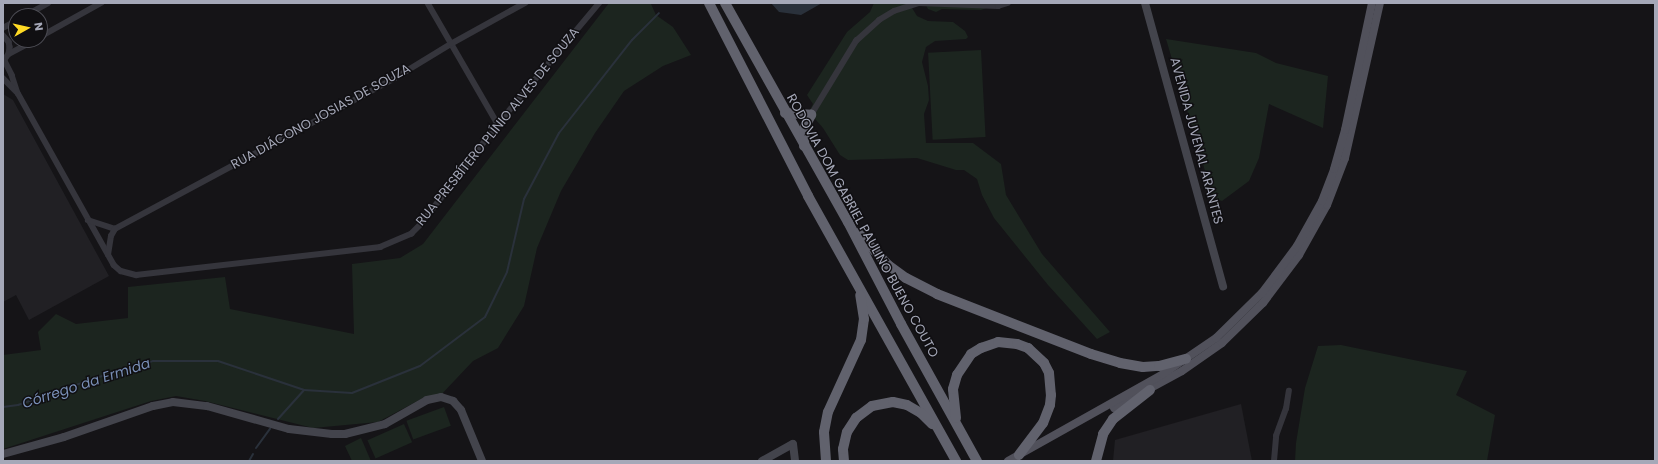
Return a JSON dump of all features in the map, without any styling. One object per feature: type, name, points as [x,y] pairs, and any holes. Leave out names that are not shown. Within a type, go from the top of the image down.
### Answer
[{"type":"highway","points":[[709,3],[808,196],[956,461]]},
{"type":"highway","name":"RODOVIA DOM GABRIEL PAULINO BUENO COUTO","points":[[725,3],[785,113],[848,222],[901,324],[976,460]]},
{"type":"highway","points":[[785,113],[811,114],[805,126],[804,146]]},
{"type":"highway","points":[[848,222],[888,265],[906,278],[937,294],[1091,354],[1120,362],[1143,367],[1158,366],[1186,359]]},
{"type":"highway","points":[[826,461],[824,432],[828,412],[861,340],[864,319],[862,301],[851,272]]},
{"type":"highway","points":[[956,422],[953,389],[957,375],[971,354],[980,348],[998,342],[1017,344],[1028,348],[1044,363],[1049,373],[1051,400],[1043,423],[1019,458]]},
{"type":"highway","points":[[1096,461],[1103,434],[1113,419],[1150,390]]},
{"type":"highway","points":[[844,461],[844,440],[852,422],[861,413],[878,404],[893,402],[907,405],[921,413],[941,434]]},
{"type":"main road","points":[[1019,458],[1140,388],[1186,359],[1225,330],[1262,294],[1297,246],[1322,201],[1339,155],[1372,3]]},
{"type":"main road","points":[[1008,461],[1019,458],[1150,390],[1195,362],[1222,343],[1242,325],[1287,273],[1309,240],[1327,205],[1345,158],[1380,3]]},
{"type":"street","points":[[39,8],[48,3]]},
{"type":"street","points":[[48,33],[101,3]]},
{"type":"street","points":[[428,3],[498,124]]},
{"type":"street","name":"RUA DIÁCONO JOSIAS DE SOUZA","points":[[116,229],[395,78],[451,44],[525,3]]},
{"type":"street","name":"RUA PRESBÍTERO PLÍNIO ALVES DE SOUZA","points":[[18,93],[98,239],[120,271],[136,275],[380,247],[411,234],[421,224],[498,124],[599,3]]},
{"type":"street","points":[[811,114],[856,41],[879,20],[904,7],[919,3],[998,6],[1008,3]]},
{"type":"street","name":"AVENIDA JUVENAL ARANTES","points":[[1145,3],[1223,286]]},
{"type":"street","points":[[3,35],[8,42],[9,54]]},
{"type":"street","points":[[18,93],[12,74],[4,62],[9,54],[20,48]]},
{"type":"street","points":[[3,78],[18,93]]},
{"type":"street","points":[[88,220],[116,229],[112,236],[108,255]]},
{"type":"street","points":[[1274,461],[1276,436],[1286,409],[1289,391]]},
{"type":"street","points":[[3,454],[76,432],[153,406],[173,402],[207,406],[309,433],[345,434],[385,424],[426,400],[441,397],[453,401],[462,410],[482,461]]},
{"type":"street","points":[[762,461],[793,444],[795,461]]},
{"type":"shaded area","points":[[609,3],[651,4],[656,15],[673,27],[691,55],[663,66],[624,91],[595,133],[561,191],[537,248],[524,306],[498,348],[473,361],[439,397],[423,398],[378,422],[313,428],[205,401],[176,396],[151,401],[3,449],[3,355],[41,350],[38,332],[56,314],[76,324],[128,318],[128,287],[225,277],[230,309],[354,334],[352,264],[400,258],[423,244]]},
{"type":"shaded area","points":[[771,3],[822,3],[801,15],[779,12]]},
{"type":"shaded area","points":[[874,3],[909,3],[917,16],[928,21],[953,22],[965,31],[968,37],[966,39],[935,41],[926,47],[922,62],[928,86],[929,100],[924,114],[926,143],[973,143],[1001,164],[1006,195],[1042,254],[1110,332],[1097,339],[1048,285],[994,218],[982,195],[977,179],[964,170],[956,170],[917,158],[848,160],[840,155],[823,128],[809,112],[813,104],[807,95],[847,32],[870,12]]},
{"type":"shaded area","points":[[925,3],[1000,3],[981,10],[942,9],[936,12],[928,9]]},
{"type":"shaded area","points":[[1166,39],[1256,53],[1276,63],[1328,76],[1323,128],[1269,104],[1259,158],[1249,181],[1222,201],[1213,198]]},
{"type":"shaded area","points":[[981,50],[986,137],[933,140],[928,53]]},
{"type":"shaded area","points":[[3,94],[13,100],[109,276],[29,320],[16,295],[3,302]]},
{"type":"shaded area","points":[[1341,345],[1467,371],[1456,395],[1495,415],[1487,461],[1295,461],[1296,443],[1305,388],[1318,346]]},
{"type":"shaded area","points":[[1241,404],[1252,461],[1113,461],[1115,440]]},
{"type":"shaded area","points":[[444,407],[451,426],[413,439],[406,421]]},
{"type":"shaded area","points":[[404,424],[412,442],[376,459],[367,440]]},
{"type":"shaded area","points":[[361,438],[371,461],[352,461],[345,446]]},
{"type":"waterway","name":"Córrego da Ermida","points":[[3,407],[18,405],[99,377],[153,361],[218,361],[304,390],[352,393],[420,366],[485,317],[507,272],[524,199],[559,133],[632,40],[659,13]]},
{"type":"waterway","points":[[278,419],[304,390]]},
{"type":"waterway","points":[[256,448],[270,429]]},
{"type":"waterway","points":[[249,461],[253,454]]}]
